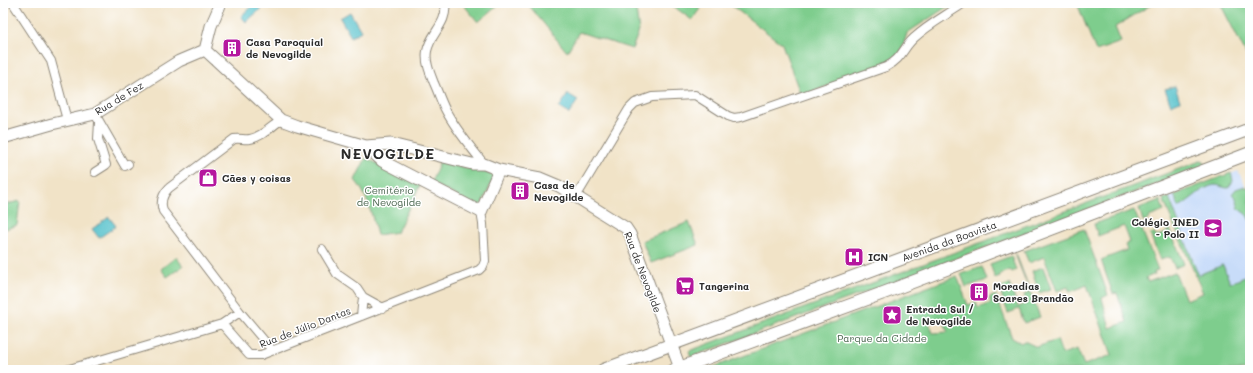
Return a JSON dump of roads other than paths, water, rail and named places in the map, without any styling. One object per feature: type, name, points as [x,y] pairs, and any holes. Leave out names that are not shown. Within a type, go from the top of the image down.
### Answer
[{"type":"main road","name":"Avenida da Boavista","points":[[603,370],[1250,130]]},
{"type":"main road","points":[[677,369],[886,292],[1250,153]]},
{"type":"street","points":[[13,3],[50,61],[67,120]]},
{"type":"street","points":[[221,3],[211,26],[205,50],[280,120],[366,146],[382,161],[481,212],[499,170]]},
{"type":"street","points":[[445,3],[445,18],[431,41],[427,51],[428,68],[445,109],[484,164]]},
{"type":"street","points":[[576,197],[629,109],[635,103],[652,97],[695,95],[728,116],[734,118],[741,117],[894,63],[915,37],[961,5]]},
{"type":"street","name":"Rua de Fez","points":[[3,138],[67,120],[97,118],[179,61],[205,50]]},
{"type":"street","points":[[97,118],[125,166],[128,164]]},
{"type":"street","points":[[95,172],[106,165],[98,139],[97,118]]},
{"type":"street","points":[[272,350],[240,312],[163,211],[162,200],[164,193],[169,188],[234,139],[240,138],[248,140],[257,138],[280,120]]},
{"type":"street","name":"Rua de Nevogilde","points":[[366,146],[391,144],[472,164],[484,164],[499,170],[540,178],[559,186],[621,224],[630,234],[672,344],[677,369]]},
{"type":"street","name":"Rua de Júlio Dantas","points":[[222,324],[249,355],[261,355],[478,270],[483,266],[485,261],[481,212]]},
{"type":"street","points":[[322,249],[337,274],[357,288],[363,297],[383,308]]},
{"type":"street","points":[[361,316],[363,297]]},
{"type":"street","points":[[66,370],[222,324],[240,312]]},
{"type":"water","points":[[255,3],[261,9],[246,22],[241,16]]},
{"type":"water","points":[[350,12],[361,31],[351,37],[340,18]]},
{"type":"water","points":[[1175,86],[1180,101],[1171,105],[1165,89]]},
{"type":"water","points":[[568,94],[578,100],[569,114],[559,108]]},
{"type":"water","points":[[109,217],[116,226],[99,238],[92,229]]},
{"type":"place","name":"Casa Paroquial de Nevogilde","points":[[232,48]]},
{"type":"place","name":"Cães y coisas","points":[[208,178]]},
{"type":"place","name":"Casa de Nevogilde","points":[[520,191]]},
{"type":"place","name":"Colégio INED - Polo II","points":[[1213,228]]},
{"type":"place","name":"ICN","points":[[854,257]]},
{"type":"place","name":"Tangerina","points":[[685,286]]},
{"type":"place","name":"Moradias Soares Brandão","points":[[979,292]]},
{"type":"place","name":"Entrada Sul / de Nevogilde","points":[[892,315]]},
{"type":"district","name":"NEVOGILDE","points":[[388,154]]},
{"type":"park label","name":"Cemitério de Nevogilde","points":[[389,196]]},
{"type":"park label","name":"Parque da Cidade","points":[[882,338]]}]
